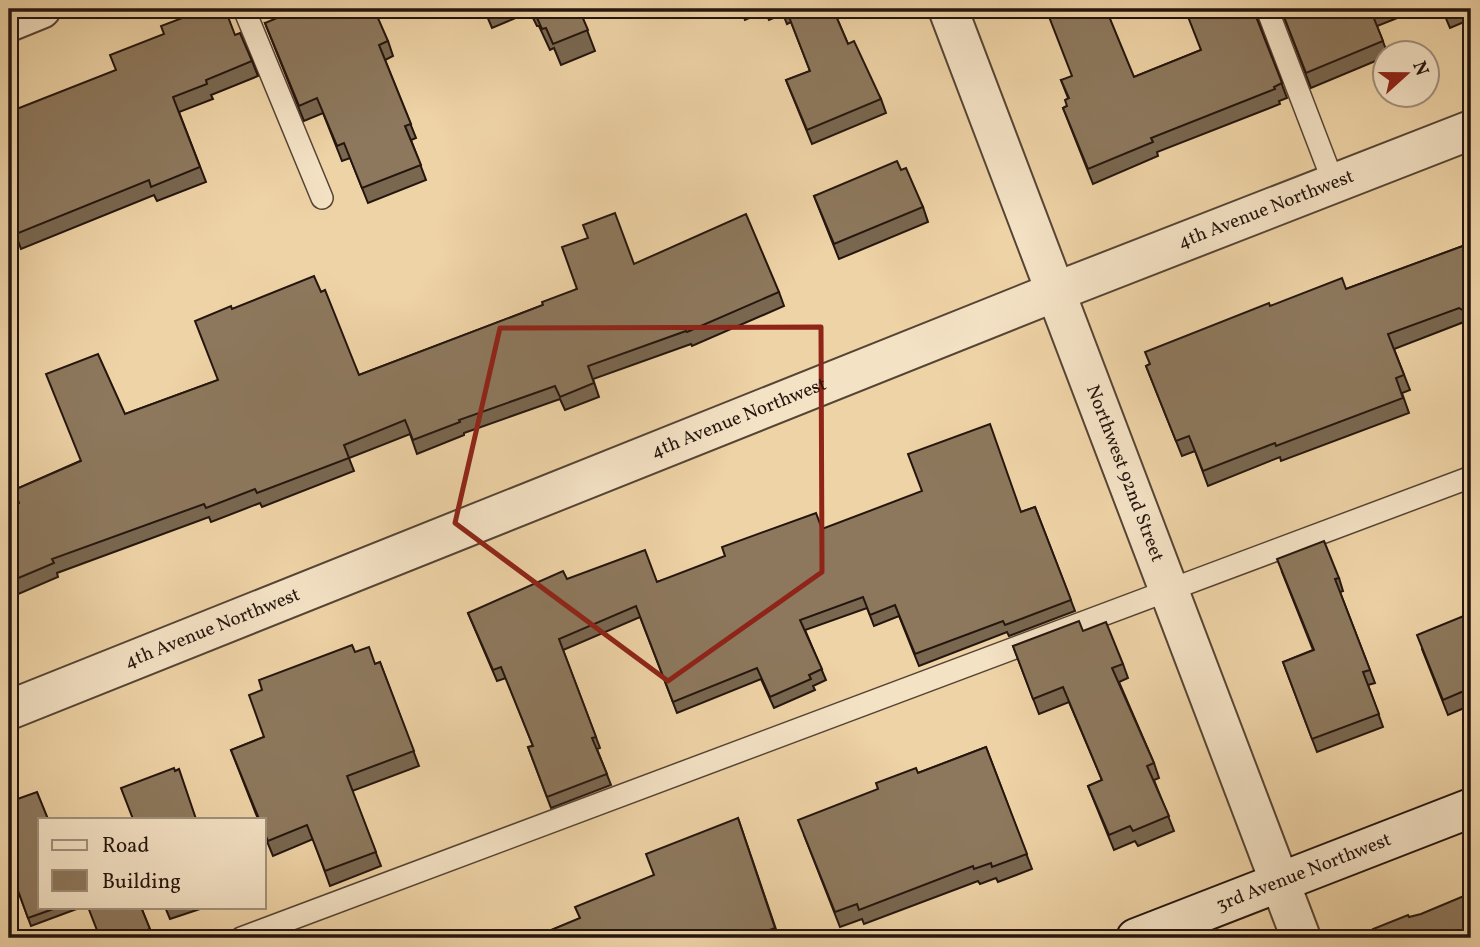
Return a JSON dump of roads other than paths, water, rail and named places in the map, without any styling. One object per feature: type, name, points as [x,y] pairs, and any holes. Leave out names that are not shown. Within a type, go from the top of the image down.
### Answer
[{"type":"street","points":[[9,22],[41,9]]},
{"type":"street","name":"Northwest 92nd Street","points":[[948,9],[1301,938]]},
{"type":"street","name":"4th Avenue Northwest","points":[[9,710],[1055,292],[1471,131]]},
{"type":"street","name":"3rd Avenue Northwest","points":[[1136,938],[1471,808]]},
{"type":"lane","points":[[244,9],[322,198]]},
{"type":"lane","points":[[1267,9],[1334,184]]},
{"type":"lane","points":[[241,938],[1471,477]]}]
